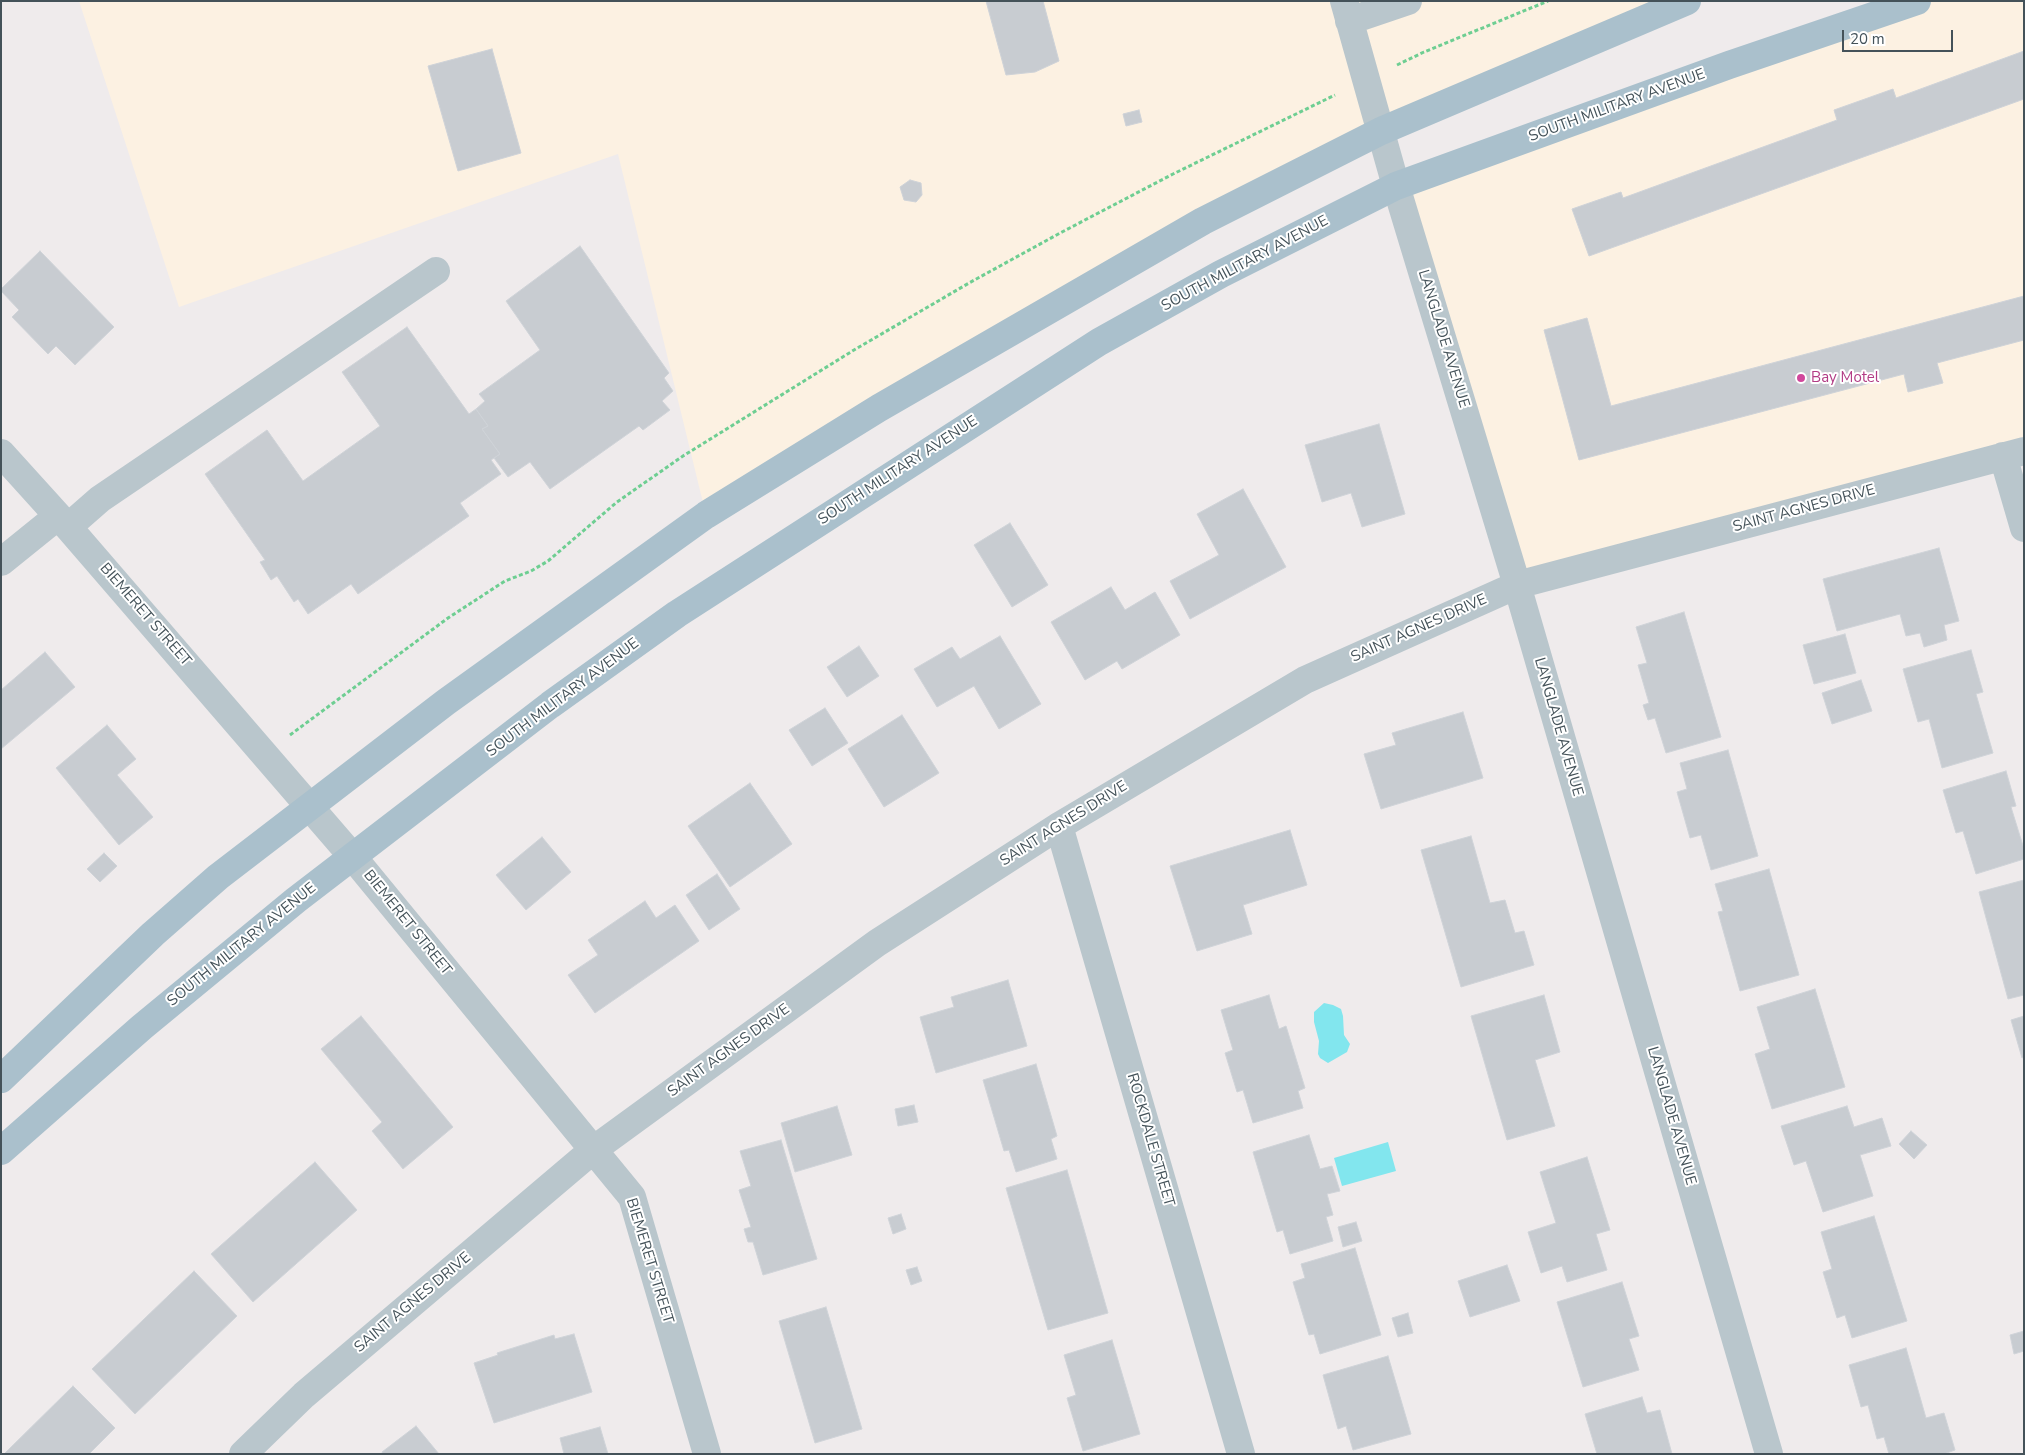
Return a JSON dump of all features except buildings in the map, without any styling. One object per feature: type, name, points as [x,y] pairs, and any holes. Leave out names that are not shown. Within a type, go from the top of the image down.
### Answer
[{"type":"main road","points":[[1,1079],[177,913],[218,877],[519,648],[706,515],[879,408],[1203,221],[1381,131],[1687,1]]},
{"type":"main road","name":"SOUTH MILITARY AVENUE","points":[[1,1151],[142,1027],[296,900],[550,705],[677,614],[1099,342],[1213,278],[1396,186],[1729,65],[1916,1]]},
{"type":"street","points":[[1347,11],[1408,1]]},
{"type":"street","name":"LANGLADE AVENUE","points":[[1347,11],[1396,186],[1517,585],[1769,1454]]},
{"type":"street","points":[[1,562],[100,499],[436,271]]},
{"type":"street","name":"BIEMERET STREET","points":[[1,453],[352,856],[632,1197],[707,1454]]},
{"type":"street","points":[[2013,453],[2024,528]]},
{"type":"street","name":"SAINT AGNES DRIVE","points":[[243,1454],[304,1395],[593,1150],[877,943],[1058,826],[1305,680],[1517,585],[2013,453]]},
{"type":"street","name":"ROCKDALE STREET","points":[[1058,826],[1240,1454]]},
{"type":"path","points":[[265,754],[448,618],[505,581],[531,571],[548,561],[617,502],[683,456],[854,350],[969,282],[1173,174],[1366,80],[1424,52],[1548,1]]},
{"type":"shaded area","points":[[79,1],[1687,1],[1381,131],[706,515],[618,154],[179,307]]},
{"type":"shaded area","points":[[1917,1],[2024,1],[2024,451],[1517,585],[1396,186]]},
{"type":"water","points":[[1324,1003],[1341,1009],[1344,1035],[1350,1044],[1347,1052],[1328,1063],[1320,1058],[1318,1054],[1319,1041],[1314,1022],[1314,1012]]},
{"type":"water","points":[[1388,1142],[1396,1171],[1342,1186],[1334,1158]]},
{"type":"place","name":"Bay Motel","points":[[1801,378]]}]
